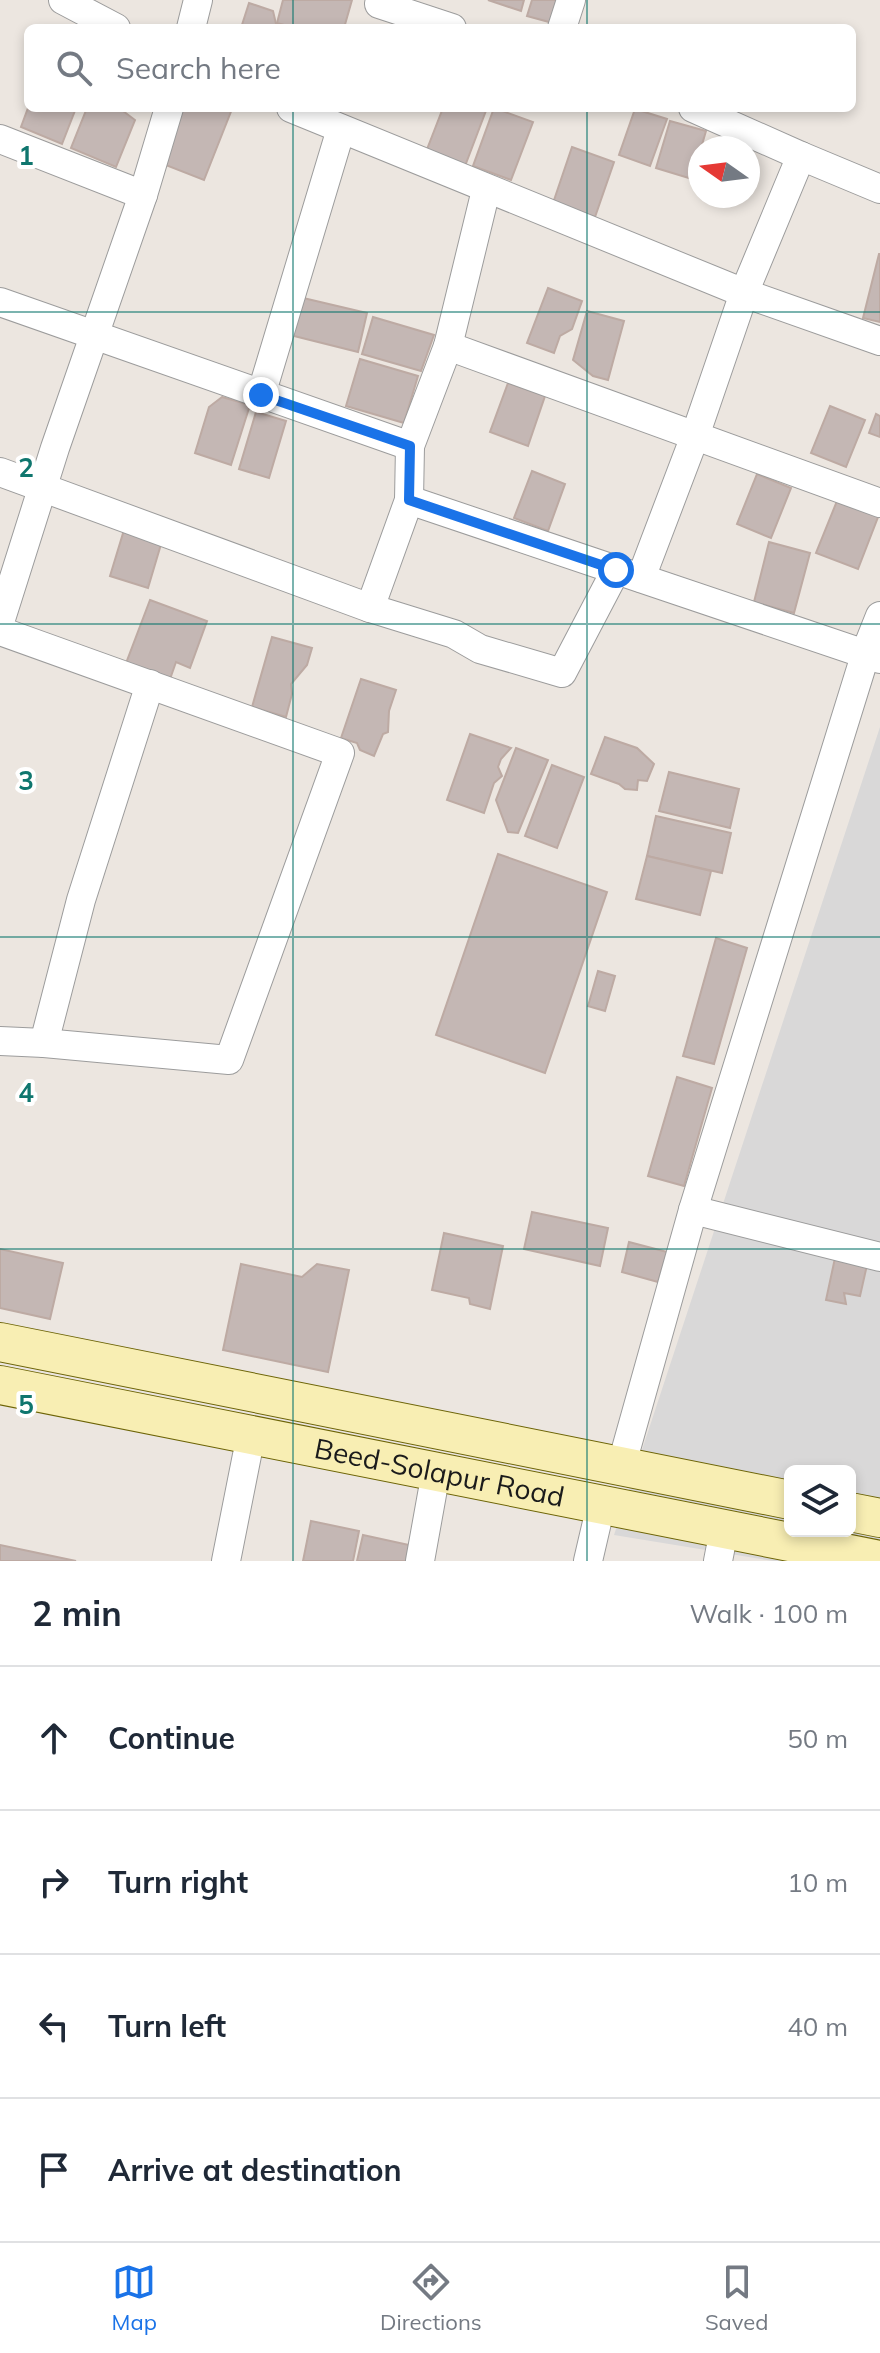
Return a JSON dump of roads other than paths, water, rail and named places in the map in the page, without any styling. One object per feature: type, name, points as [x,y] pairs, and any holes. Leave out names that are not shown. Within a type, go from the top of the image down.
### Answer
[{"type":"main road","name":"Beed-Solapur Road","points":[[0,1342],[784,1499]]},
{"type":"main road","name":"Beed-Solapur Road","points":[[0,1385],[601,1505],[721,1546],[880,1560]]},
{"type":"main road","points":[[856,1513],[880,1518]]},
{"type":"street","points":[[63,0],[108,24]]},
{"type":"street","points":[[192,24],[198,0]]},
{"type":"street","points":[[380,0],[379,4],[440,24]]},
{"type":"street","points":[[563,24],[571,0]]},
{"type":"street","points":[[0,622],[168,112]]},
{"type":"street","points":[[301,112],[744,293],[880,341]]},
{"type":"street","points":[[702,112],[880,189]]},
{"type":"street","points":[[261,395],[341,129]]},
{"type":"street","points":[[0,139],[143,195]]},
{"type":"street","points":[[0,472],[370,608],[454,634],[480,649],[562,673],[629,574],[695,436],[744,293],[801,156]]},
{"type":"street","points":[[370,608],[409,500],[410,446],[448,346],[486,190]]},
{"type":"street","points":[[0,302],[410,446]]},
{"type":"street","points":[[448,346],[880,503]]},
{"type":"street","points":[[409,500],[873,656]]},
{"type":"street","points":[[621,1467],[693,1210],[873,656],[880,616]]},
{"type":"street","points":[[0,631],[340,753],[229,1060],[0,1041]]},
{"type":"street","points":[[44,1043],[81,900],[150,684]]},
{"type":"street","points":[[693,1210],[880,1257]]},
{"type":"street","points":[[226,1561],[251,1435]]},
{"type":"street","points":[[420,1561],[436,1472]]},
{"type":"street","points":[[588,1561],[601,1505]]}]
